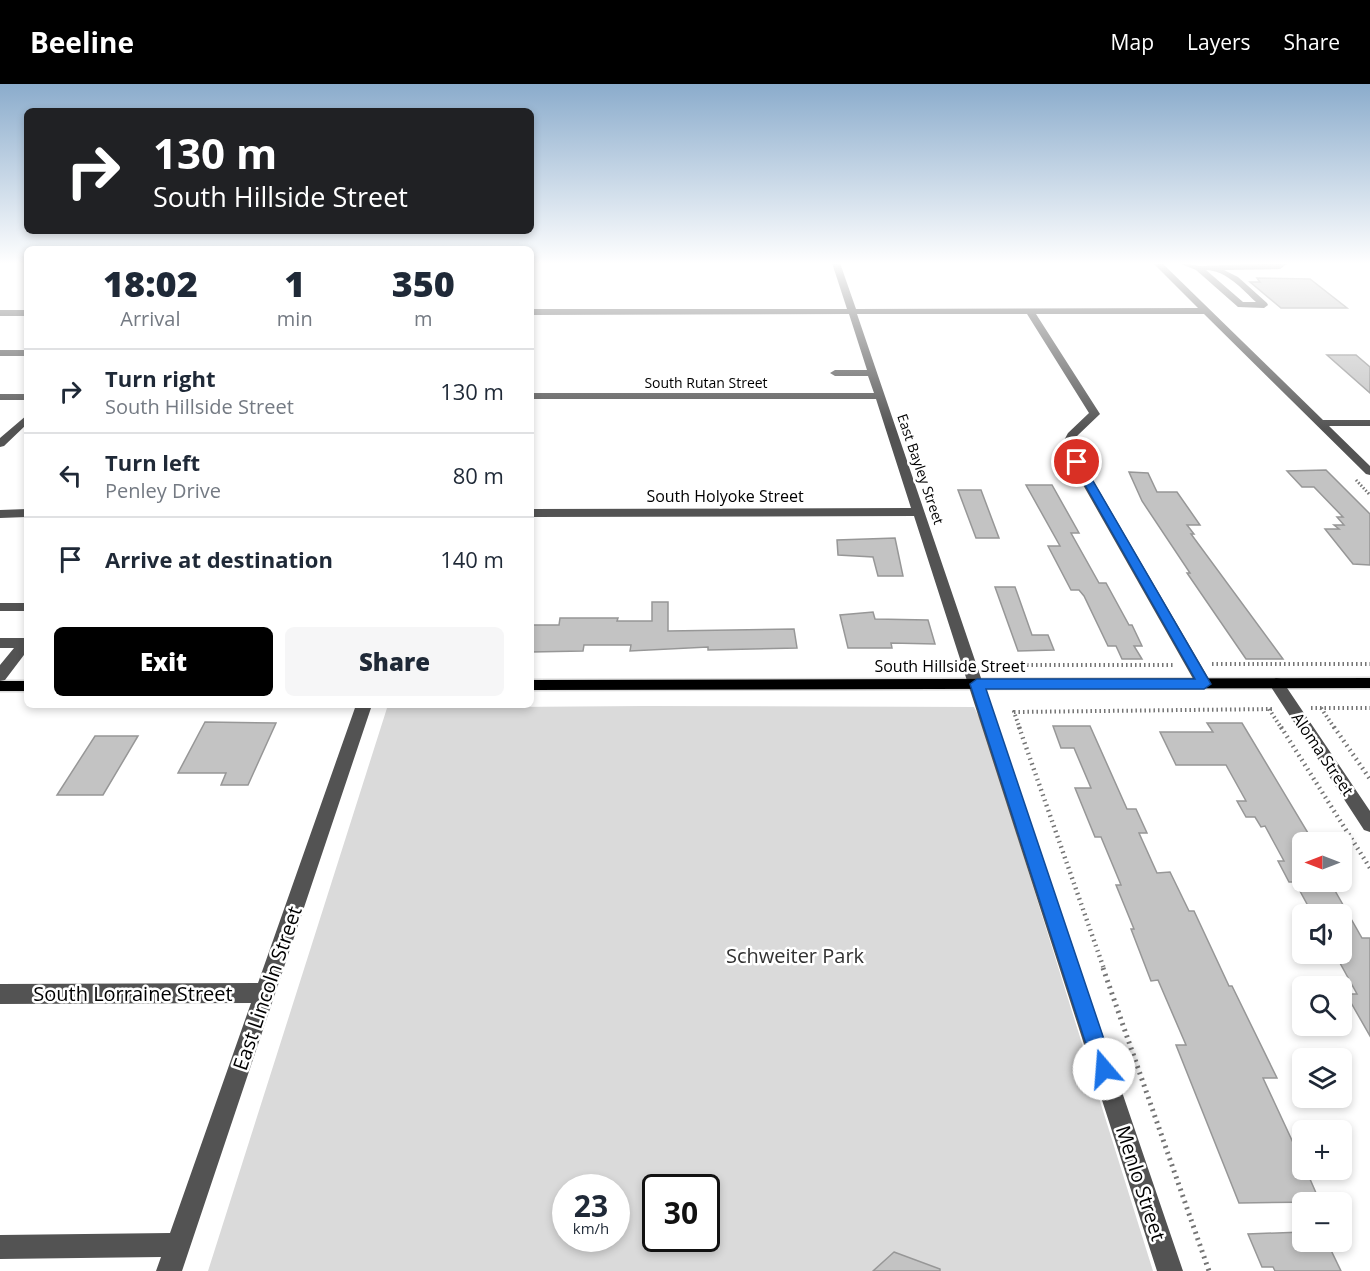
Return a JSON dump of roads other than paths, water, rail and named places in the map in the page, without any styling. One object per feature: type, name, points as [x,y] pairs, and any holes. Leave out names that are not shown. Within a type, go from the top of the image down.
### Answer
[{"type":"main road","name":"South Hillside Street","points":[[534,685],[1370,683]]},
{"type":"main road","points":[[0,686],[24,686]]},
{"type":"street","name":"East Bayley Street","points":[[854,318],[977,684]]},
{"type":"street","points":[[1035,318],[1095,414],[1072,435],[1068,446],[1204,684]]},
{"type":"street","points":[[1213,318],[1370,472]]},
{"type":"street","points":[[0,353],[24,353]]},
{"type":"street","points":[[835,373],[873,373]]},
{"type":"street","name":"South Rutan Street","points":[[534,396],[880,396]]},
{"type":"street","points":[[0,398],[24,397]]},
{"type":"street","points":[[0,444],[24,421]]},
{"type":"street","points":[[1320,423],[1370,423]]},
{"type":"street","name":"South Holyoke Street","points":[[534,513],[920,512]]},
{"type":"street","points":[[0,513],[24,513]]},
{"type":"street","points":[[0,607],[24,607]]},
{"type":"street","points":[[0,643],[24,643]]},
{"type":"street","points":[[0,676],[24,646]]},
{"type":"street","name":"Aloma Street","points":[[1276,683],[1370,825]]},
{"type":"street","name":"Menlo Street","points":[[977,684],[1170,1271]]},
{"type":"street","name":"East Lincoln Street","points":[[169,1271],[363,708]]},
{"type":"street","name":"South Lorraine Street","points":[[0,994],[265,993]]},
{"type":"street","points":[[0,1247],[178,1245]]},
{"type":"park label","name":"Schweiter Park","points":[[795,955]]}]
